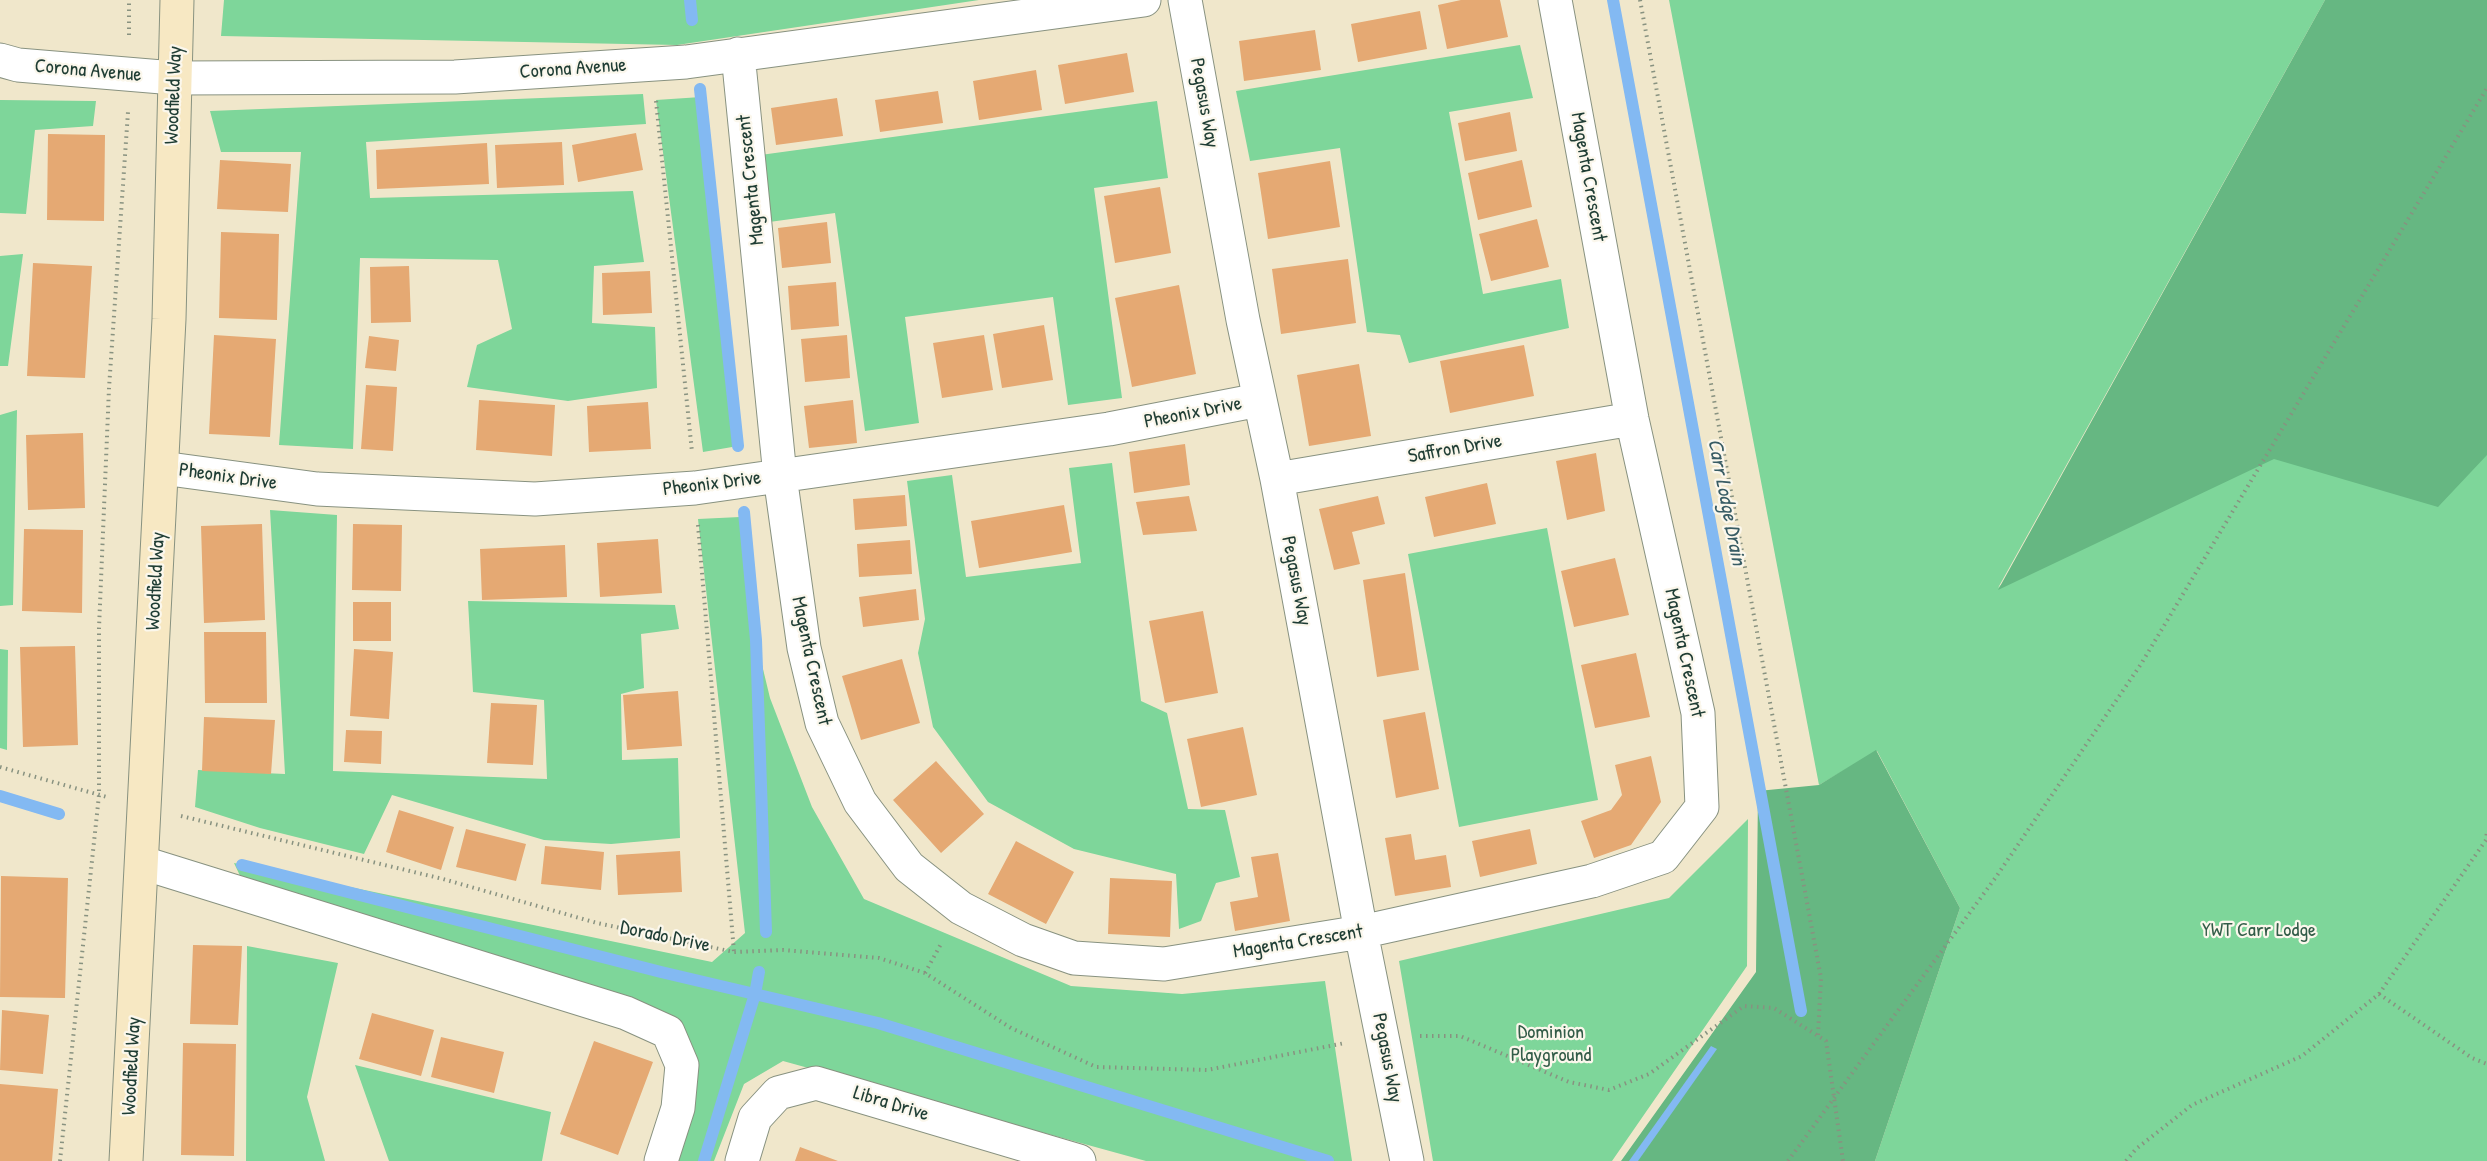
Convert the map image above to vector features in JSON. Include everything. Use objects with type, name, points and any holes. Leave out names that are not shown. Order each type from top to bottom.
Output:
[{"type":"street","name":"Woodfield Way","points":[[126,1161],[146,807],[169,319],[177,0]]},
{"type":"street","name":"Corona Avenue","points":[[0,60],[18,65],[174,78],[455,77],[651,64],[1144,0]]},
{"type":"street","name":"Pegasus Way","points":[[1185,0],[1259,400],[1277,478],[1361,932],[1407,1161]]},
{"type":"street","name":"Magenta Crescent","points":[[738,54],[780,476],[804,648],[822,723],[860,802],[909,867],[961,908],[1023,940],[1074,958],[1164,964],[1361,932],[1592,881],[1663,858],[1702,807],[1698,713],[1632,419],[1555,0]]},
{"type":"street","name":"Pheonix Drive","points":[[162,468],[317,489],[535,499],[695,488],[1109,429],[1259,400]]},
{"type":"street","name":"Saffron Drive","points":[[1277,478],[1632,419]]},
{"type":"street","points":[[143,863],[626,1013],[668,1032],[682,1065],[678,1108],[661,1161]]},
{"type":"street","name":"Libra Drive","points":[[742,1161],[755,1118],[778,1093],[816,1083],[1079,1161]]},
{"type":"path","points":[[129,0],[129,12]]},
{"type":"path","points":[[1640,0],[1821,978],[1818,1036]]},
{"type":"path","name":"Dorado Drive","points":[[0,767],[146,807],[443,879],[597,923],[734,952],[695,488],[651,64]]},
{"type":"path","points":[[60,1161],[99,795],[99,628],[129,75]]},
{"type":"path","points":[[1788,1161],[1996,877],[2140,664],[2487,88]]},
{"type":"path","points":[[2126,1161],[2136,1149],[2192,1105],[2302,1056],[2379,994],[2486,840],[2487,831]]},
{"type":"path","points":[[734,952],[783,950],[888,961],[926,973],[1011,1028],[1096,1067],[1207,1070],[1383,1035],[1460,1036],[1569,1082],[1609,1090],[1649,1074],[1744,1006],[1774,1008],[1826,1041],[1843,1161]]},
{"type":"path","points":[[2379,994],[2472,1058],[2487,1064]]},
{"type":"green space","points":[[224,0],[979,0],[677,45],[221,36]]},
{"type":"green space","name":"YWT Carr Lodge","points":[[1669,0],[2325,0],[1998,588],[2487,96],[2487,1161],[1875,1161],[1960,908],[1877,751],[1819,785]]},
{"type":"green space","points":[[2325,0],[2487,0],[2487,455],[2438,507],[2274,459],[1998,590]]},
{"type":"green space","points":[[1520,45],[1533,98],[1449,112],[1483,294],[1561,279],[1569,328],[1409,363],[1400,335],[1367,332],[1340,148],[1250,161],[1236,91]]},
{"type":"green space","points":[[643,94],[646,124],[366,142],[370,198],[633,191],[644,262],[594,266],[592,323],[655,327],[657,388],[568,401],[467,387],[477,345],[512,329],[498,260],[360,258],[353,449],[279,445],[301,152],[221,152],[210,111]]},
{"type":"green space","points":[[701,97],[738,446],[703,452],[656,100]]},
{"type":"green space","points":[[0,100],[96,101],[93,126],[35,130],[26,214],[0,213]]},
{"type":"green space","points":[[1157,101],[1168,178],[1094,188],[1122,398],[1068,405],[1053,297],[905,317],[919,423],[865,431],[835,213],[762,223],[753,156]]},
{"type":"green space","points":[[23,254],[8,366],[0,366],[0,256]]},
{"type":"green space","points":[[17,410],[13,605],[0,606],[0,415]]},
{"type":"green space","points":[[1112,463],[1141,701],[1167,713],[1188,809],[1225,810],[1240,877],[1216,883],[1201,921],[1179,929],[1176,874],[1074,849],[988,802],[933,727],[918,653],[925,619],[907,481],[952,475],[966,577],[1081,563],[1069,468]]},
{"type":"green space","points":[[270,510],[337,515],[333,771],[547,779],[544,700],[473,692],[468,601],[675,605],[679,629],[641,634],[644,688],[621,694],[622,760],[678,758],[680,838],[611,844],[544,840],[392,795],[364,854],[260,828],[195,807],[198,770],[285,774]]},
{"type":"green space","points":[[740,517],[756,640],[770,698],[812,807],[864,899],[1071,986],[1182,994],[1325,981],[1352,1161],[1146,1161],[783,1061],[744,1084],[714,1161],[653,1161],[682,1025],[242,880],[234,863],[712,962],[745,933],[698,519]]},
{"type":"green space","points":[[1547,528],[1598,800],[1459,827],[1408,554]]},
{"type":"green space","points":[[0,649],[8,650],[7,750],[0,748]]},
{"type":"green space","points":[[1876,750],[1960,908],[1875,1161],[1621,1161],[1756,972],[1758,791],[1819,785]]},
{"type":"green space","name":"Dominion Playground","points":[[1748,819],[1747,966],[1612,1161],[1433,1161],[1399,961],[1669,898]]},
{"type":"green space","points":[[247,946],[338,963],[307,1097],[325,1161],[246,1161]]},
{"type":"green space","points":[[355,1065],[551,1112],[542,1161],[389,1161]]},
{"type":"water","points":[[1711,1046],[1717,1049],[1638,1161],[1629,1161]]},
{"type":"building","points":[[1461,0],[1500,0],[1508,37],[1447,49],[1438,5]]},
{"type":"building","points":[[1420,11],[1427,49],[1358,62],[1351,24]]},
{"type":"building","points":[[1315,30],[1321,70],[1244,81],[1239,41]]},
{"type":"building","points":[[1127,53],[1134,92],[1065,104],[1058,65]]},
{"type":"building","points":[[1036,70],[1042,110],[979,120],[973,81]]},
{"type":"building","points":[[938,91],[943,123],[880,132],[875,100]]},
{"type":"building","points":[[837,98],[843,136],[776,145],[771,108]]},
{"type":"building","points":[[1510,112],[1517,151],[1465,161],[1458,123]]},
{"type":"building","points":[[636,133],[643,170],[578,182],[572,145]]},
{"type":"building","points":[[48,134],[105,135],[104,221],[47,220]]},
{"type":"building","points":[[562,142],[564,185],[497,188],[495,145]]},
{"type":"building","points":[[487,143],[489,184],[377,189],[376,150]]},
{"type":"building","points":[[220,160],[291,164],[288,212],[217,209]]},
{"type":"building","points":[[1522,160],[1532,207],[1478,220],[1468,173]]},
{"type":"building","points":[[1330,161],[1340,227],[1268,239],[1258,173]]},
{"type":"building","points":[[1160,187],[1171,253],[1115,263],[1104,196]]},
{"type":"building","points":[[1537,219],[1549,267],[1491,281],[1479,234]]},
{"type":"building","points":[[827,222],[831,263],[782,268],[778,228]]},
{"type":"building","points":[[221,232],[279,234],[277,320],[219,318]]},
{"type":"building","points":[[1348,259],[1356,323],[1281,334],[1272,269]]},
{"type":"building","points":[[33,263],[92,266],[85,378],[27,376]]},
{"type":"building","points":[[409,266],[411,322],[371,323],[370,267]]},
{"type":"building","points":[[650,271],[652,313],[603,315],[602,273]]},
{"type":"building","points":[[836,282],[839,326],[791,330],[788,286]]},
{"type":"building","points":[[1179,285],[1196,374],[1132,387],[1115,298]]},
{"type":"building","points":[[1044,325],[1053,380],[1002,388],[993,334]]},
{"type":"building","points":[[214,335],[276,339],[270,437],[209,434]]},
{"type":"building","points":[[847,335],[850,378],[805,382],[801,339]]},
{"type":"building","points":[[984,335],[993,390],[942,398],[933,343]]},
{"type":"building","points":[[369,336],[399,340],[396,371],[365,368]]},
{"type":"building","points":[[1524,345],[1534,396],[1450,413],[1440,361]]},
{"type":"building","points":[[1359,364],[1371,436],[1309,446],[1297,375]]},
{"type":"building","points":[[366,385],[397,387],[393,451],[361,449]]},
{"type":"building","points":[[479,400],[555,405],[552,456],[476,450]]},
{"type":"building","points":[[853,400],[857,443],[809,448],[804,406]]},
{"type":"building","points":[[648,402],[651,449],[589,452],[587,406]]},
{"type":"building","points":[[83,433],[85,508],[28,510],[26,435]]},
{"type":"building","points":[[1185,444],[1190,485],[1134,493],[1129,452]]},
{"type":"building","points":[[1596,453],[1605,511],[1567,520],[1556,461]]},
{"type":"building","points":[[1487,483],[1496,524],[1434,537],[1425,497]]},
{"type":"building","points":[[905,495],[907,526],[855,530],[853,499]]},
{"type":"building","points":[[1189,496],[1197,531],[1143,535],[1136,502]]},
{"type":"building","points":[[1378,496],[1385,524],[1352,532],[1360,564],[1334,570],[1319,509]]},
{"type":"building","points":[[1064,505],[1072,552],[979,568],[971,521]]},
{"type":"building","points":[[262,524],[265,620],[204,623],[201,526]]},
{"type":"building","points":[[353,524],[402,525],[401,591],[352,590]]},
{"type":"building","points":[[24,529],[83,530],[82,613],[22,611]]},
{"type":"building","points":[[658,539],[662,593],[600,597],[597,543]]},
{"type":"building","points":[[910,540],[912,574],[859,577],[857,544]]},
{"type":"building","points":[[565,545],[567,597],[482,600],[480,549]]},
{"type":"building","points":[[1615,558],[1629,615],[1574,627],[1561,571]]},
{"type":"building","points":[[1405,573],[1419,670],[1377,677],[1363,580]]},
{"type":"building","points":[[916,589],[919,620],[863,627],[859,597]]},
{"type":"building","points":[[353,602],[391,602],[391,641],[353,641]]},
{"type":"building","points":[[1203,611],[1218,693],[1165,703],[1149,621]]},
{"type":"building","points":[[204,632],[266,632],[267,703],[205,703]]},
{"type":"building","points":[[75,646],[78,745],[23,747],[20,647]]},
{"type":"building","points":[[354,649],[393,652],[389,719],[350,716]]},
{"type":"building","points":[[1636,653],[1650,717],[1595,728],[1581,665]]},
{"type":"building","points":[[902,659],[920,723],[861,740],[842,676]]},
{"type":"building","points":[[678,691],[682,746],[627,750],[623,695]]},
{"type":"building","points":[[491,703],[537,705],[533,765],[487,763]]},
{"type":"building","points":[[1425,712],[1439,789],[1396,798],[1383,720]]},
{"type":"building","points":[[204,717],[275,720],[271,774],[202,771]]},
{"type":"building","points":[[1243,727],[1257,795],[1201,807],[1187,739]]},
{"type":"building","points":[[346,730],[382,731],[381,764],[344,762]]},
{"type":"building","points":[[1651,756],[1661,802],[1631,845],[1594,858],[1581,821],[1611,810],[1622,795],[1615,765]]},
{"type":"building","points":[[936,761],[984,814],[941,853],[893,800]]},
{"type":"building","points":[[399,810],[454,827],[441,870],[386,852]]},
{"type":"building","points":[[466,829],[526,844],[516,881],[456,867]]},
{"type":"building","points":[[1530,829],[1537,864],[1480,877],[1472,841]]},
{"type":"building","points":[[1411,834],[1415,860],[1446,855],[1451,887],[1395,896],[1385,838]]},
{"type":"building","points":[[1016,841],[1074,872],[1046,924],[988,894]]},
{"type":"building","points":[[545,846],[604,852],[601,890],[541,884]]},
{"type":"building","points":[[680,851],[682,892],[618,895],[616,855]]},
{"type":"building","points":[[1278,853],[1290,921],[1235,931],[1230,902],[1258,897],[1251,857]]},
{"type":"building","points":[[1,876],[68,878],[65,998],[0,997]]},
{"type":"building","points":[[1110,878],[1172,881],[1170,937],[1108,934]]},
{"type":"building","points":[[193,945],[242,946],[238,1025],[190,1024]]},
{"type":"building","points":[[2,1010],[49,1015],[43,1074],[0,1070]]},
{"type":"building","points":[[372,1013],[434,1030],[421,1076],[359,1059]]},
{"type":"building","points":[[441,1037],[504,1052],[494,1093],[431,1077]]},
{"type":"building","points":[[594,1041],[653,1062],[618,1155],[560,1134]]},
{"type":"building","points":[[183,1043],[236,1044],[234,1156],[181,1155]]},
{"type":"building","points":[[0,1084],[58,1089],[52,1161],[0,1161]]},
{"type":"building","points":[[800,1147],[838,1161],[795,1161]]},
{"type":"waterway","points":[[690,0],[692,20]]},
{"type":"waterway","name":"Carr Lodge Drain","points":[[1613,0],[1801,1011]]},
{"type":"waterway","points":[[700,89],[738,446]]},
{"type":"waterway","points":[[744,512],[756,640],[766,932]]},
{"type":"waterway","points":[[0,796],[59,814]]},
{"type":"waterway","points":[[242,865],[661,972],[878,1023],[1328,1161]]},
{"type":"waterway","points":[[704,1161],[755,994],[759,972]]}]
